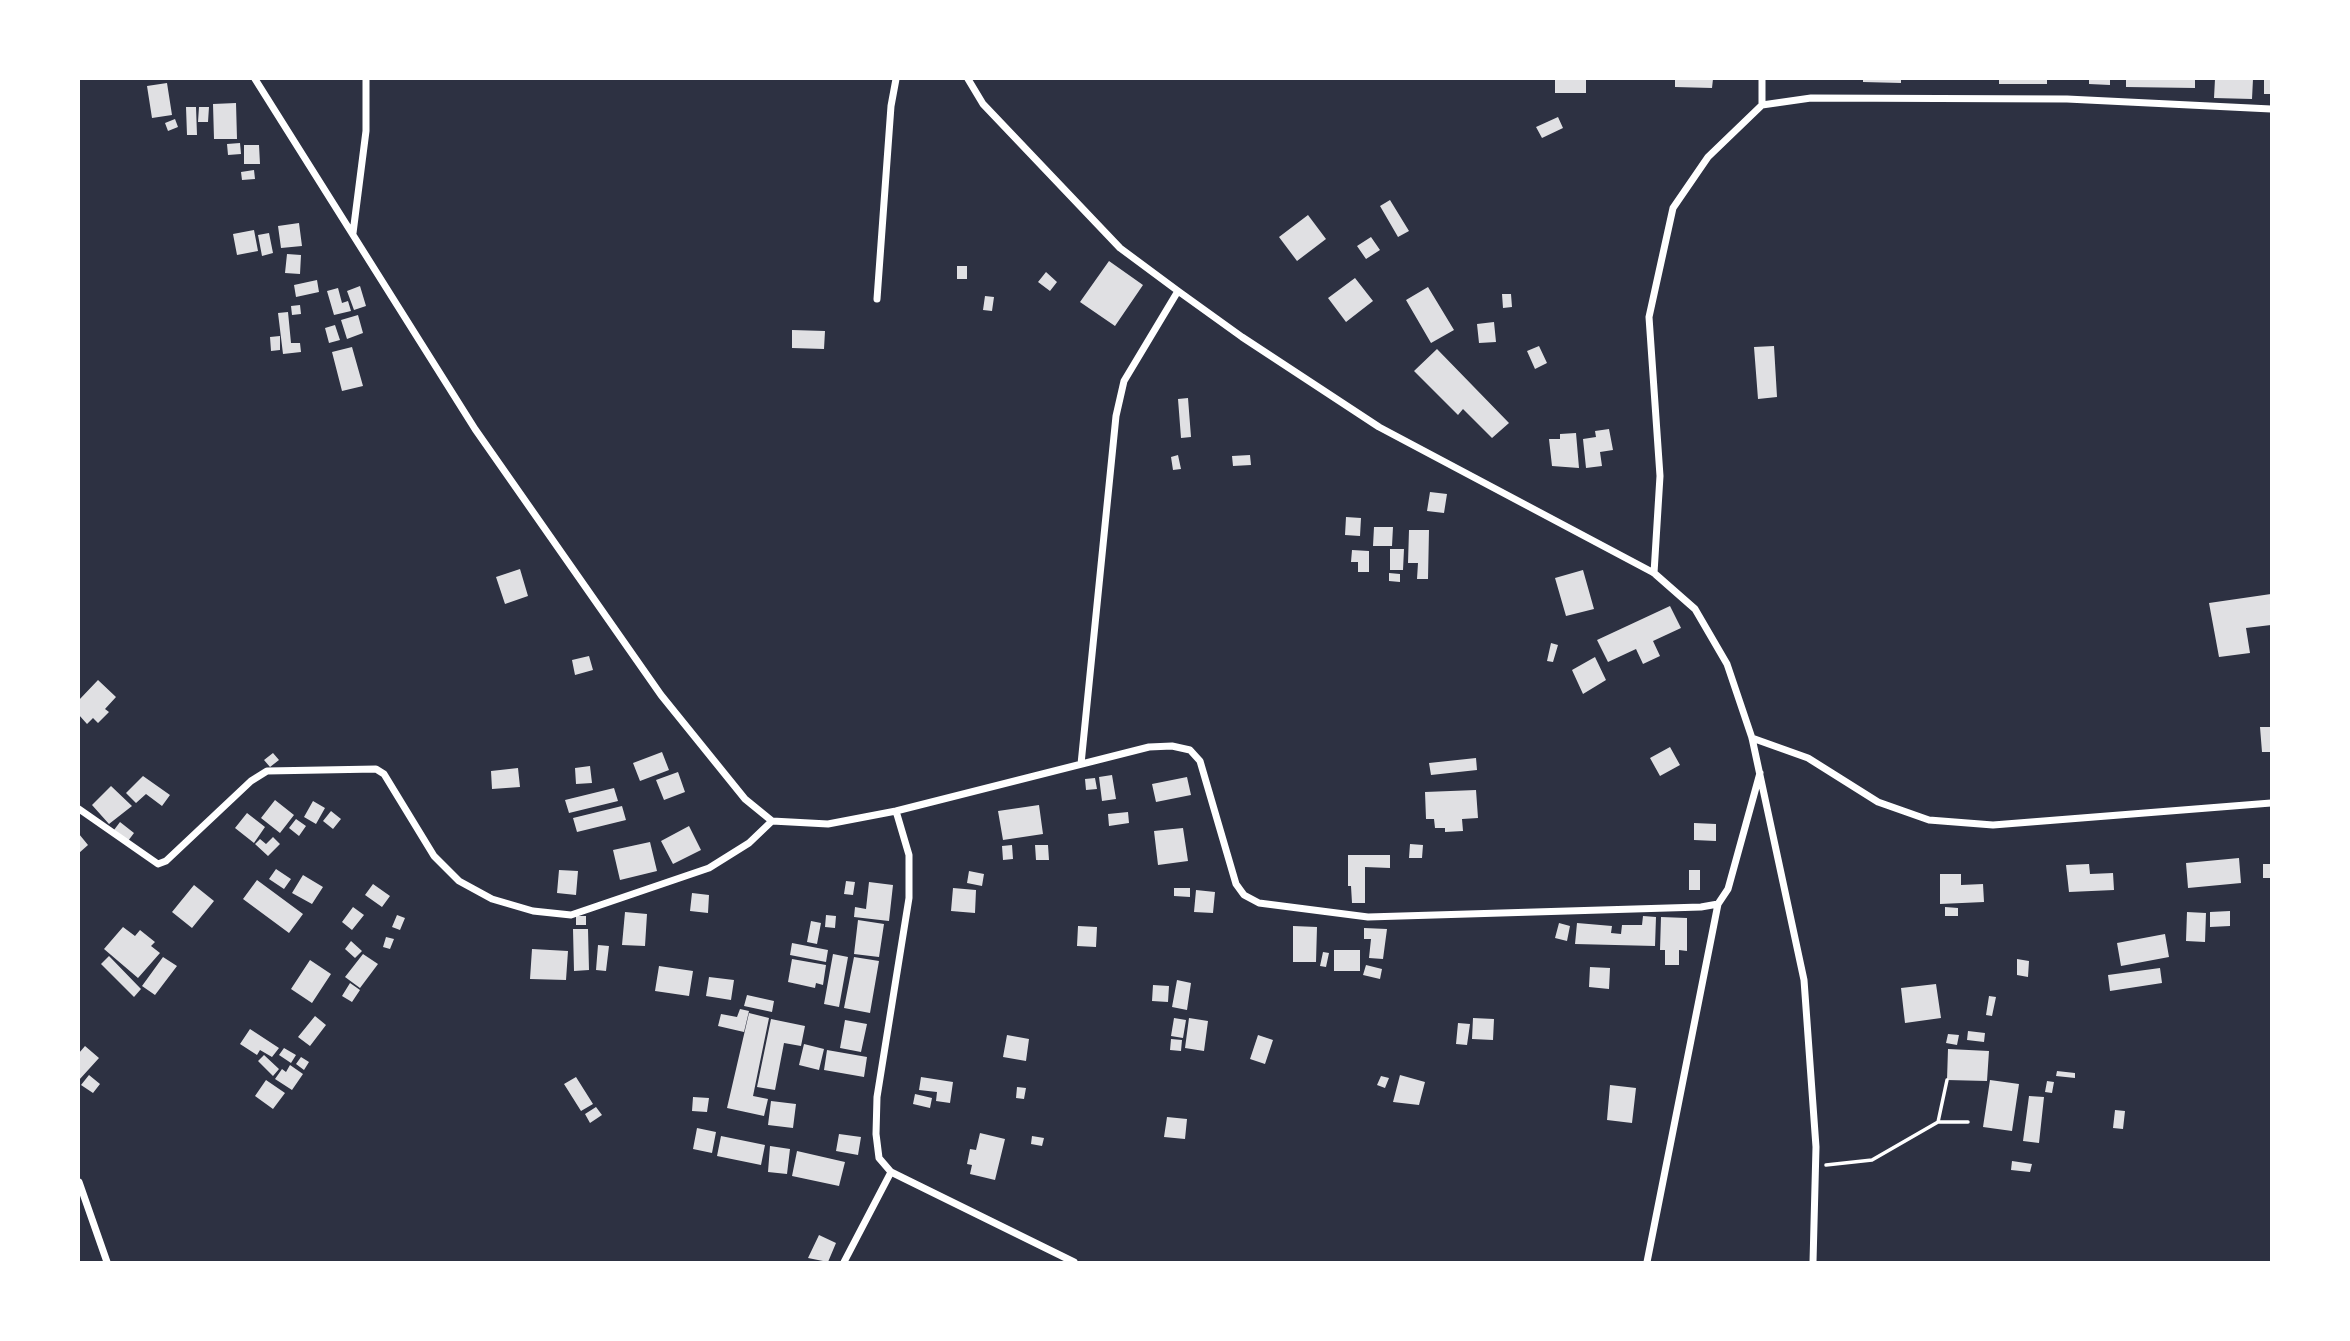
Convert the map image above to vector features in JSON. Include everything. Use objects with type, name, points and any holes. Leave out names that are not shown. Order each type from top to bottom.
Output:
[{"type":"street","points":[[255,79],[475,429],[661,695],[745,799],[772,821],[828,824],[896,811],[1149,747],[1172,746],[1190,750],[1199,761],[1236,884],[1244,895],[1259,903],[1368,916],[1701,907],[1718,904]]},
{"type":"street","points":[[353,234],[366,131],[366,79]]},
{"type":"street","points":[[877,299],[891,106],[896,79]]},
{"type":"street","points":[[968,79],[984,104],[1120,248],[1178,291],[1242,337],[1380,427],[1654,573],[1695,609],[1727,664],[1752,738],[1804,980],[1816,1167],[1814,1262]]},
{"type":"street","points":[[1762,79],[1762,105]]},
{"type":"street","points":[[1654,573],[1660,476],[1649,317],[1673,208],[1708,157],[1762,105],[1811,98],[2067,99],[2271,109]]},
{"type":"street","points":[[1081,764],[1116,416],[1124,381],[1178,291]]},
{"type":"street","points":[[1752,738],[1808,758],[1878,802],[1929,820],[1993,825],[2271,803]]},
{"type":"street","points":[[1647,1262],[1718,904],[1728,889],[1760,767]]},
{"type":"street","points":[[79,809],[158,864],[166,862],[251,781],[267,771],[376,769],[384,774],[434,856],[458,880],[492,899],[533,912],[571,915],[709,868],[749,843],[772,821]]},
{"type":"street","points":[[896,811],[909,855],[909,898],[877,1097],[876,1134],[879,1158],[891,1172],[1074,1262]]},
{"type":"street","points":[[844,1262],[891,1172]]},
{"type":"street","points":[[79,1182],[107,1262]]},
{"type":"path","points":[[1938,1122],[1947,1080]]},
{"type":"path","points":[[1816,1167],[1872,1160],[1938,1122],[1968,1122]]},
{"type":"building","points":[[1555,79],[1586,79],[1586,93],[1555,93]]},
{"type":"building","points":[[1675,79],[1713,79],[1712,88],[1675,87]]},
{"type":"building","points":[[1863,79],[1901,79],[1901,83],[1863,82]]},
{"type":"building","points":[[1999,79],[2047,79],[2047,84],[1999,84]]},
{"type":"building","points":[[2089,79],[2110,79],[2110,85],[2089,84]]},
{"type":"building","points":[[2126,79],[2195,79],[2195,88],[2126,87]]},
{"type":"building","points":[[2215,79],[2253,79],[2252,99],[2214,98]]},
{"type":"building","points":[[2264,79],[2271,79],[2271,94],[2264,94]]},
{"type":"building","points":[[167,83],[172,115],[152,118],[147,86]]},
{"type":"building","points":[[236,103],[237,139],[214,139],[213,104]]},
{"type":"building","points":[[186,107],[196,107],[197,135],[187,135]]},
{"type":"building","points":[[199,107],[209,107],[208,122],[198,122]]},
{"type":"building","points":[[1558,117],[1563,128],[1542,138],[1536,127]]},
{"type":"building","points":[[175,119],[178,127],[168,131],[165,123]]},
{"type":"building","points":[[240,143],[241,154],[228,155],[227,144]]},
{"type":"building","points":[[244,145],[259,145],[260,164],[244,164]]},
{"type":"building","points":[[254,170],[255,179],[242,180],[241,172]]},
{"type":"building","points":[[1390,200],[1409,231],[1398,237],[1380,206]]},
{"type":"building","points":[[1308,215],[1326,239],[1297,261],[1279,237]]},
{"type":"building","points":[[299,223],[302,246],[281,248],[278,226]]},
{"type":"building","points":[[254,230],[258,251],[237,255],[233,234]]},
{"type":"building","points":[[269,233],[273,253],[262,256],[258,235]]},
{"type":"building","points":[[1371,237],[1380,250],[1366,259],[1357,246]]},
{"type":"building","points":[[287,254],[301,255],[300,274],[285,273]]},
{"type":"building","points":[[1109,261],[1143,285],[1115,326],[1080,302]]},
{"type":"building","points":[[957,266],[967,266],[967,279],[957,279]]},
{"type":"building","points":[[1046,272],[1057,282],[1050,291],[1038,282]]},
{"type":"building","points":[[1355,278],[1373,301],[1346,322],[1328,298]]},
{"type":"building","points":[[317,280],[319,292],[296,297],[294,285]]},
{"type":"building","points":[[360,286],[366,306],[354,310],[347,291]]},
{"type":"building","points":[[1428,287],[1454,330],[1431,343],[1406,300]]},
{"type":"building","points":[[338,288],[342,303],[348,301],[351,311],[334,315],[327,291]]},
{"type":"building","points":[[1502,294],[1511,294],[1512,307],[1503,308]]},
{"type":"building","points":[[985,296],[994,297],[992,311],[983,310]]},
{"type":"building","points":[[300,305],[301,314],[292,315],[291,306]]},
{"type":"building","points":[[288,312],[291,343],[300,343],[301,352],[283,354],[278,313]]},
{"type":"building","points":[[358,315],[363,333],[347,339],[341,320]]},
{"type":"building","points":[[1494,322],[1496,342],[1479,343],[1477,324]]},
{"type":"building","points":[[335,325],[340,340],[329,343],[325,328]]},
{"type":"building","points":[[792,330],[825,331],[824,349],[792,348]]},
{"type":"building","points":[[280,336],[280,350],[271,351],[270,337]]},
{"type":"building","points":[[1539,346],[1547,363],[1535,369],[1527,351]]},
{"type":"building","points":[[1774,346],[1777,397],[1758,399],[1754,347]]},
{"type":"building","points":[[352,347],[363,386],[342,391],[332,352]]},
{"type":"building","points":[[1437,349],[1509,423],[1492,438],[1463,409],[1458,415],[1414,371]]},
{"type":"building","points":[[1188,398],[1191,437],[1181,438],[1178,399]]},
{"type":"building","points":[[1609,429],[1613,450],[1600,452],[1602,466],[1586,468],[1583,439],[1596,437],[1595,431]]},
{"type":"building","points":[[1576,433],[1579,468],[1552,466],[1549,439],[1560,439],[1560,434]]},
{"type":"building","points":[[1178,455],[1181,469],[1173,470],[1171,457]]},
{"type":"building","points":[[1250,455],[1251,465],[1233,466],[1232,456]]},
{"type":"building","points":[[1430,492],[1447,494],[1444,513],[1427,511]]},
{"type":"building","points":[[1346,517],[1361,518],[1360,536],[1345,535]]},
{"type":"building","points":[[1374,527],[1393,527],[1392,546],[1373,546]]},
{"type":"building","points":[[1409,530],[1429,530],[1428,579],[1417,579],[1418,563],[1408,563]]},
{"type":"building","points":[[1390,549],[1404,549],[1403,570],[1390,570]]},
{"type":"building","points":[[1352,550],[1369,551],[1369,572],[1358,572],[1358,562],[1351,562]]},
{"type":"building","points":[[520,569],[528,596],[505,604],[496,577]]},
{"type":"building","points":[[1583,570],[1594,609],[1566,616],[1555,578]]},
{"type":"building","points":[[1389,573],[1400,574],[1400,582],[1389,581]]},
{"type":"building","points":[[2271,594],[2271,625],[2246,628],[2250,653],[2219,657],[2209,603]]},
{"type":"building","points":[[1670,606],[1681,628],[1653,641],[1660,656],[1643,664],[1636,649],[1608,662],[1597,640]]},
{"type":"building","points":[[1551,643],[1558,645],[1553,662],[1547,661]]},
{"type":"building","points":[[589,656],[593,670],[575,675],[572,660]]},
{"type":"building","points":[[1595,657],[1606,680],[1583,694],[1572,670]]},
{"type":"building","points":[[98,680],[116,697],[105,709],[109,712],[98,723],[93,718],[87,724],[79,715],[79,700]]},
{"type":"building","points":[[2260,727],[2271,727],[2271,752],[2262,752]]},
{"type":"building","points":[[1670,747],[1680,765],[1660,776],[1650,758]]},
{"type":"building","points":[[662,752],[669,770],[640,781],[633,763]]},
{"type":"building","points":[[273,753],[279,760],[270,767],[264,760]]},
{"type":"building","points":[[1476,758],[1477,770],[1431,775],[1429,763]]},
{"type":"building","points":[[590,766],[592,783],[576,784],[575,768]]},
{"type":"building","points":[[518,768],[520,787],[492,789],[491,771]]},
{"type":"building","points":[[678,772],[685,792],[664,800],[656,780]]},
{"type":"building","points":[[1112,775],[1116,799],[1102,801],[1099,777]]},
{"type":"building","points":[[143,776],[170,795],[162,806],[146,794],[136,803],[126,793]]},
{"type":"building","points":[[1187,777],[1191,795],[1156,802],[1152,784]]},
{"type":"building","points":[[1095,778],[1097,789],[1086,790],[1085,779]]},
{"type":"building","points":[[111,786],[132,806],[109,824],[92,805]]},
{"type":"building","points":[[614,788],[618,801],[569,813],[565,800]]},
{"type":"building","points":[[1476,790],[1478,818],[1462,819],[1463,831],[1445,832],[1445,828],[1435,828],[1434,819],[1426,819],[1425,792]]},
{"type":"building","points":[[275,800],[294,815],[280,833],[261,818]]},
{"type":"building","points":[[313,801],[325,808],[316,824],[304,817]]},
{"type":"building","points":[[1039,805],[1043,834],[1003,840],[998,811]]},
{"type":"building","points":[[622,806],[626,820],[577,832],[573,818]]},
{"type":"building","points":[[331,811],[341,819],[333,829],[323,821]]},
{"type":"building","points":[[1128,812],[1129,823],[1109,826],[1108,814]]},
{"type":"building","points":[[247,813],[265,827],[254,843],[235,828]]},
{"type":"building","points":[[296,819],[306,826],[299,836],[289,828]]},
{"type":"building","points":[[120,822],[134,833],[128,841],[114,830]]},
{"type":"building","points":[[1694,823],[1716,824],[1716,841],[1694,840]]},
{"type":"building","points":[[689,826],[701,850],[673,864],[661,841]]},
{"type":"building","points":[[1183,828],[1188,861],[1158,865],[1154,831]]},
{"type":"building","points":[[79,834],[88,845],[79,853]]},
{"type":"building","points":[[273,837],[280,844],[268,856],[255,844],[260,839],[266,844]]},
{"type":"building","points":[[650,842],[657,871],[620,880],[613,850]]},
{"type":"building","points":[[1410,844],[1423,845],[1422,858],[1409,858]]},
{"type":"building","points":[[1012,845],[1013,859],[1003,860],[1002,846]]},
{"type":"building","points":[[1035,845],[1048,845],[1049,860],[1036,860]]},
{"type":"building","points":[[1348,855],[1390,855],[1390,868],[1365,867],[1365,903],[1352,903],[1351,886],[1348,886]]},
{"type":"building","points":[[2239,858],[2241,883],[2188,888],[2186,863]]},
{"type":"building","points":[[2089,864],[2090,874],[2113,873],[2114,890],[2069,892],[2066,865]]},
{"type":"building","points":[[2263,864],[2271,864],[2271,878],[2263,878]]},
{"type":"building","points":[[276,869],[291,879],[284,889],[269,879]]},
{"type":"building","points":[[559,870],[578,871],[576,895],[557,893]]},
{"type":"building","points":[[1689,870],[1700,870],[1700,890],[1689,890]]},
{"type":"building","points":[[969,871],[984,874],[982,886],[967,883]]},
{"type":"building","points":[[1940,874],[1961,874],[1961,885],[1983,884],[1984,902],[1940,904]]},
{"type":"building","points":[[303,875],[323,887],[312,904],[292,893]]},
{"type":"building","points":[[257,880],[303,914],[289,933],[243,899]]},
{"type":"building","points":[[846,881],[855,882],[853,895],[844,894]]},
{"type":"building","points":[[869,882],[893,885],[889,921],[854,917],[855,907],[866,909]]},
{"type":"building","points":[[373,884],[390,896],[382,907],[365,895]]},
{"type":"building","points":[[194,885],[214,901],[192,928],[172,912]]},
{"type":"building","points":[[953,888],[976,890],[975,913],[951,911]]},
{"type":"building","points":[[1174,888],[1190,888],[1190,897],[1174,896]]},
{"type":"building","points":[[1196,890],[1215,892],[1213,913],[1194,912]]},
{"type":"building","points":[[692,893],[709,895],[708,913],[690,911]]},
{"type":"building","points":[[353,907],[364,915],[352,930],[342,922]]},
{"type":"building","points":[[1945,907],[1958,908],[1958,916],[1945,916]]},
{"type":"building","points":[[2230,911],[2230,926],[2210,927],[2210,912]]},
{"type":"building","points":[[625,912],[647,914],[645,946],[622,945]]},
{"type":"building","points":[[2187,912],[2206,913],[2205,942],[2186,941]]},
{"type":"building","points":[[397,915],[405,918],[400,930],[392,927]]},
{"type":"building","points":[[826,915],[836,916],[835,928],[825,927]]},
{"type":"building","points":[[576,916],[586,916],[586,925],[576,925]]},
{"type":"building","points":[[1643,916],[1656,917],[1655,946],[1575,944],[1577,923],[1612,926],[1611,933],[1621,934],[1622,925],[1642,925]]},
{"type":"building","points":[[1661,917],[1687,918],[1687,951],[1679,950],[1679,965],[1665,965],[1665,950],[1660,950]]},
{"type":"building","points":[[858,920],[884,924],[879,957],[854,954]]},
{"type":"building","points":[[811,921],[821,923],[817,944],[807,942]]},
{"type":"building","points":[[1559,923],[1570,926],[1567,941],[1555,938]]},
{"type":"building","points":[[1078,926],[1097,927],[1096,947],[1077,946]]},
{"type":"building","points":[[1293,926],[1317,927],[1316,962],[1293,962]]},
{"type":"building","points":[[123,927],[135,936],[140,930],[155,942],[151,946],[160,953],[138,978],[104,949]]},
{"type":"building","points":[[1364,928],[1387,929],[1383,959],[1369,958],[1371,939],[1364,939]]},
{"type":"building","points":[[573,929],[588,929],[589,970],[574,971]]},
{"type":"building","points":[[2165,934],[2169,957],[2121,966],[2117,943]]},
{"type":"building","points":[[386,937],[394,939],[390,949],[383,947]]},
{"type":"building","points":[[351,941],[362,951],[355,958],[345,949]]},
{"type":"building","points":[[792,943],[828,950],[826,962],[790,955]]},
{"type":"building","points":[[598,945],[609,946],[606,971],[596,970]]},
{"type":"building","points":[[532,949],[568,951],[566,980],[530,979]]},
{"type":"building","points":[[1334,950],[1360,950],[1360,971],[1334,971]]},
{"type":"building","points":[[1323,952],[1329,953],[1326,967],[1320,966]]},
{"type":"building","points":[[363,954],[378,964],[360,988],[345,977]]},
{"type":"building","points":[[833,954],[848,957],[839,1007],[824,1004]]},
{"type":"building","points":[[109,956],[141,989],[134,997],[101,964]]},
{"type":"building","points":[[163,957],[177,966],[155,995],[142,986]]},
{"type":"building","points":[[854,957],[879,961],[870,1013],[844,1008]]},
{"type":"building","points":[[792,959],[826,965],[823,985],[816,983],[815,988],[788,982]]},
{"type":"building","points":[[2017,959],[2029,961],[2028,977],[2017,975]]},
{"type":"building","points":[[310,960],[331,974],[312,1003],[291,989]]},
{"type":"building","points":[[1366,965],[1382,969],[1380,979],[1363,975]]},
{"type":"building","points":[[659,966],[693,971],[689,996],[655,991]]},
{"type":"building","points":[[1590,967],[1610,968],[1609,989],[1589,987]]},
{"type":"building","points":[[2160,968],[2162,983],[2110,991],[2108,975]]},
{"type":"building","points":[[709,977],[734,980],[731,1000],[706,996]]},
{"type":"building","points":[[1177,980],[1191,983],[1187,1010],[1172,1007]]},
{"type":"building","points":[[350,983],[360,990],[352,1002],[342,996]]},
{"type":"building","points":[[1936,984],[1941,1018],[1905,1023],[1901,988]]},
{"type":"building","points":[[1153,985],[1169,986],[1168,1002],[1152,1001]]},
{"type":"building","points":[[747,995],[774,1001],[772,1012],[744,1006]]},
{"type":"building","points":[[1989,996],[1996,997],[1992,1016],[1986,1015]]},
{"type":"building","points":[[740,1009],[749,1011],[744,1032],[718,1026],[721,1014],[737,1017]]},
{"type":"building","points":[[749,1013],[769,1018],[753,1096],[768,1099],[764,1116],[727,1108]]},
{"type":"building","points":[[315,1016],[326,1025],[310,1046],[298,1037]]},
{"type":"building","points":[[1174,1018],[1186,1020],[1183,1038],[1171,1036]]},
{"type":"building","points":[[1189,1018],[1208,1021],[1204,1051],[1185,1048]]},
{"type":"building","points":[[1473,1018],[1494,1019],[1493,1040],[1472,1039]]},
{"type":"building","points":[[771,1019],[805,1026],[801,1046],[784,1043],[775,1090],[757,1087]]},
{"type":"building","points":[[845,1020],[867,1024],[861,1052],[840,1048]]},
{"type":"building","points":[[1458,1023],[1470,1024],[1467,1045],[1456,1044]]},
{"type":"building","points":[[250,1029],[279,1048],[272,1057],[260,1050],[257,1055],[240,1044]]},
{"type":"building","points":[[1968,1031],[1985,1033],[1984,1042],[1967,1040]]},
{"type":"building","points":[[1948,1034],[1959,1035],[1957,1045],[1946,1043]]},
{"type":"building","points":[[1007,1035],[1029,1039],[1026,1061],[1003,1057]]},
{"type":"building","points":[[1258,1035],[1273,1040],[1265,1064],[1250,1059]]},
{"type":"building","points":[[1171,1039],[1182,1040],[1181,1051],[1170,1050]]},
{"type":"building","points":[[804,1044],[824,1049],[819,1070],[799,1065]]},
{"type":"building","points":[[85,1046],[99,1058],[79,1080],[79,1053]]},
{"type":"building","points":[[284,1048],[296,1055],[291,1063],[279,1055]]},
{"type":"building","points":[[1948,1049],[1989,1051],[1987,1081],[1947,1080]]},
{"type":"building","points":[[827,1050],[867,1057],[864,1077],[824,1070]]},
{"type":"building","points":[[264,1055],[279,1069],[273,1076],[258,1061]]},
{"type":"building","points":[[301,1057],[309,1062],[304,1070],[296,1064]]},
{"type":"building","points":[[290,1065],[303,1074],[292,1090],[275,1079],[282,1069],[286,1072]]},
{"type":"building","points":[[2057,1071],[2075,1073],[2075,1078],[2056,1076]]},
{"type":"building","points":[[89,1075],[100,1084],[93,1093],[81,1085]]},
{"type":"building","points":[[1400,1075],[1425,1082],[1419,1105],[1393,1102]]},
{"type":"building","points":[[1381,1076],[1389,1078],[1385,1088],[1377,1085]]},
{"type":"building","points":[[576,1077],[593,1104],[581,1111],[564,1084]]},
{"type":"building","points":[[921,1077],[953,1082],[950,1103],[936,1101],[937,1092],[919,1090]]},
{"type":"building","points":[[266,1080],[285,1093],[273,1109],[255,1096]]},
{"type":"building","points":[[1990,1080],[2019,1084],[2012,1131],[1983,1127]]},
{"type":"building","points":[[2047,1081],[2054,1082],[2052,1093],[2045,1092]]},
{"type":"building","points":[[1610,1085],[1636,1088],[1632,1123],[1607,1120]]},
{"type":"building","points":[[1017,1087],[1026,1088],[1024,1099],[1016,1098]]},
{"type":"building","points":[[915,1094],[932,1098],[930,1108],[913,1104]]},
{"type":"building","points":[[2029,1096],[2044,1097],[2039,1143],[2023,1141]]},
{"type":"building","points":[[693,1097],[709,1098],[707,1112],[692,1111]]},
{"type":"building","points":[[771,1101],[796,1104],[793,1128],[768,1125]]},
{"type":"building","points":[[596,1107],[602,1115],[590,1123],[585,1114]]},
{"type":"building","points":[[2115,1110],[2125,1111],[2123,1129],[2113,1128]]},
{"type":"building","points":[[1167,1117],[1187,1119],[1185,1139],[1164,1137]]},
{"type":"building","points":[[697,1128],[716,1132],[712,1153],[693,1149]]},
{"type":"building","points":[[980,1133],[1005,1139],[995,1180],[970,1174],[972,1165],[967,1164],[970,1149],[976,1150]]},
{"type":"building","points":[[839,1134],[861,1137],[858,1155],[836,1151]]},
{"type":"building","points":[[721,1136],[765,1145],[761,1165],[717,1156]]},
{"type":"building","points":[[1032,1136],[1044,1138],[1042,1146],[1031,1144]]},
{"type":"building","points":[[770,1146],[790,1149],[787,1174],[768,1172]]},
{"type":"building","points":[[797,1151],[845,1162],[839,1186],[792,1176]]},
{"type":"building","points":[[2012,1161],[2032,1164],[2030,1172],[2011,1170]]},
{"type":"building","points":[[819,1235],[836,1243],[828,1262],[808,1258]]}]
